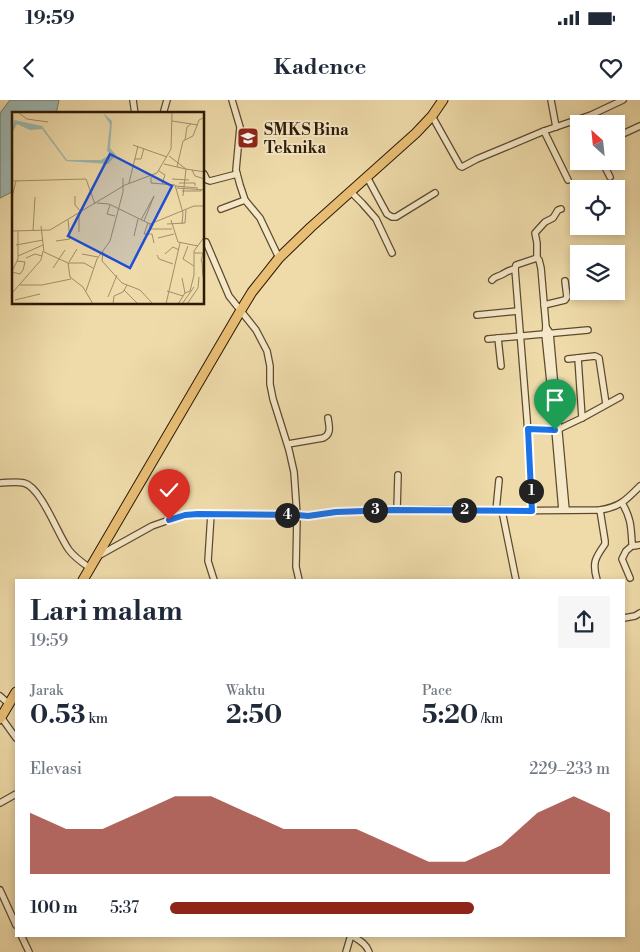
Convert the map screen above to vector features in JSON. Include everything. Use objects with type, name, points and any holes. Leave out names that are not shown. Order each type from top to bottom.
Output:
[{"type":"main road","points":[[84,579],[252,292],[279,258],[416,133],[432,116],[443,100]]},
{"type":"main road","points":[[1,718],[15,694]]},
{"type":"street","points":[[232,100],[240,127],[237,174],[245,200],[260,218],[279,258]]},
{"type":"street","points":[[551,100],[556,127]]},
{"type":"street","points":[[594,115],[623,100]]},
{"type":"street","points":[[432,116],[462,167],[544,131],[570,124]]},
{"type":"street","points":[[625,133],[640,126]]},
{"type":"street","points":[[544,131],[568,180]]},
{"type":"street","points":[[606,170],[610,177]]},
{"type":"street","points":[[205,176],[210,181],[237,174]]},
{"type":"street","points":[[367,177],[387,214],[392,217],[396,217],[435,193]]},
{"type":"street","points":[[351,192],[376,219],[392,253]]},
{"type":"street","points":[[221,209],[245,200]]},
{"type":"street","points":[[561,209],[558,210],[553,218],[544,222],[535,233],[553,388],[564,510]]},
{"type":"street","points":[[206,242],[226,290],[256,330],[267,351],[273,400],[288,444],[294,472],[297,515],[296,567],[299,579]]},
{"type":"street","points":[[492,280],[508,270],[514,269],[516,265],[537,258]]},
{"type":"street","points":[[514,269],[528,429],[532,511]]},
{"type":"street","points":[[544,305],[565,300],[565,280]]},
{"type":"street","points":[[478,315],[518,311]]},
{"type":"street","points":[[488,339],[588,330]]},
{"type":"street","points":[[498,338],[501,366]]},
{"type":"street","points":[[568,359],[595,356],[599,358],[606,404]]},
{"type":"street","points":[[578,358],[582,418]]},
{"type":"street","points":[[528,429],[557,430],[620,396]]},
{"type":"street","points":[[288,444],[327,436],[330,432],[328,418]]},
{"type":"street","points":[[397,510],[398,475]]},
{"type":"street","points":[[499,480],[499,511],[516,579]]},
{"type":"street","points":[[0,483],[24,483],[35,490],[68,548],[76,558],[90,568]]},
{"type":"street","points":[[98,556],[152,526],[185,515],[308,516],[336,512],[397,510],[600,510],[622,503],[640,486]]},
{"type":"street","points":[[622,503],[631,521],[633,545]]},
{"type":"street","points":[[597,579],[594,560],[605,544],[600,510]]},
{"type":"street","points":[[211,514],[208,561],[214,579]]},
{"type":"street","points":[[630,578],[622,559],[626,551],[633,545],[640,545]]},
{"type":"street","points":[[625,618],[640,613]]},
{"type":"street","points":[[0,696],[10,704]]},
{"type":"street","points":[[1,718],[15,737]]},
{"type":"street","points":[[0,803],[15,795]]},
{"type":"street","points":[[0,890],[15,923]]},
{"type":"street","points":[[22,937],[29,952]]},
{"type":"street","points":[[346,952],[350,937]]},
{"type":"street","points":[[354,937],[367,946],[369,952]]},
{"type":"water","points":[[10,100],[59,100],[56,112],[12,112],[12,192],[0,198],[0,113]]},
{"type":"place","name":"SMKS Bina Teknika","points":[[248,138]]},
{"type":"route","points":[[169,520],[185,515],[198,514],[308,516],[336,512],[437,509],[532,511],[528,429],[555,430]]}]
